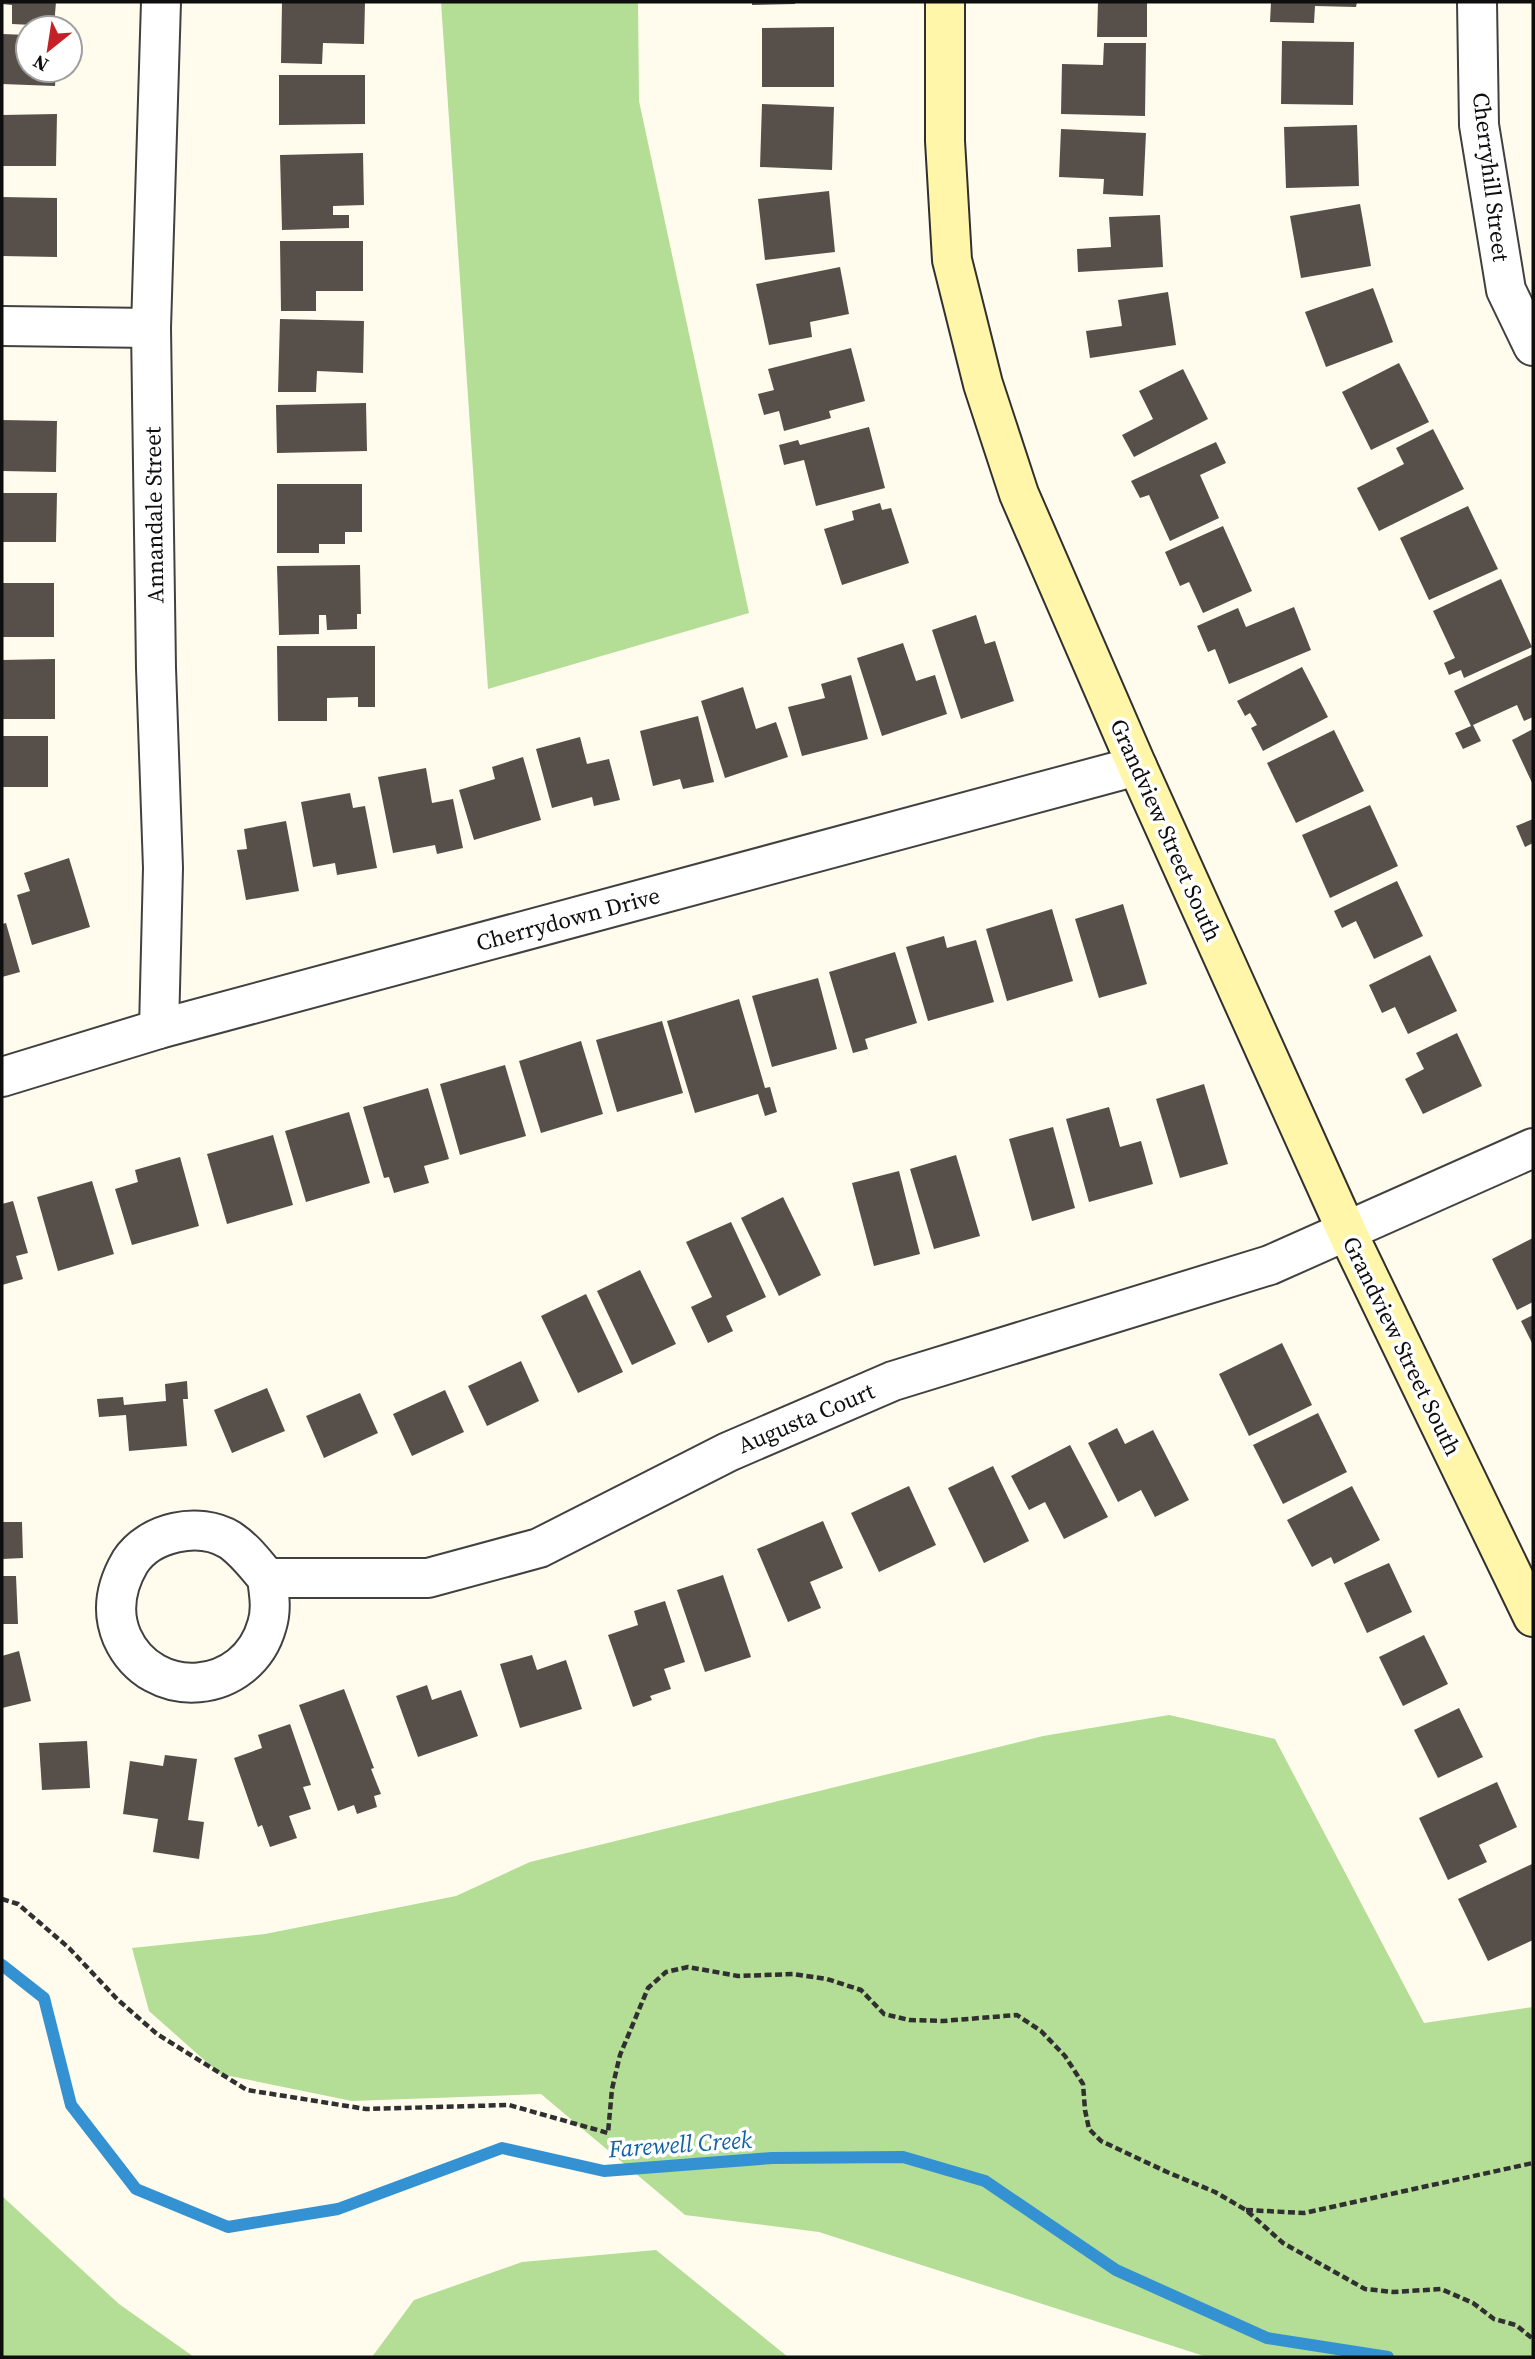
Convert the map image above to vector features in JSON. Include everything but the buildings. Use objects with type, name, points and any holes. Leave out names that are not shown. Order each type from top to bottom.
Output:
[{"type":"street","name":"Annandale Street","points":[[159,1029],[163,868],[156,668],[151,328],[161,2]]},
{"type":"street","name":"Grandview Street South","points":[[945,2],[945,141],[952,260],[983,384],[1019,494],[1136,766],[1347,1232],[1533,1617]]},
{"type":"street","name":"Cherryhill Street","points":[[1477,2],[1479,125],[1503,277],[1506,290],[1533,346]]},
{"type":"street","points":[[2,326],[151,328]]},
{"type":"street","name":"Cherrydown Drive","points":[[2,1077],[159,1029],[1136,766]]},
{"type":"street","name":"Augusta Court","points":[[267,1578],[428,1578],[539,1548],[728,1452],[893,1381],[1270,1265],[1533,1148]]},
{"type":"path","points":[[2,1899],[18,1904],[69,1948],[117,1999],[157,2034],[247,2090],[366,2109],[509,2105],[608,2133],[612,2089],[620,2055],[648,1988],[666,1972],[688,1967],[738,1976],[793,1974],[827,1979],[860,1990],[884,2014],[909,2020],[943,2021],[1017,2015],[1041,2031],[1065,2056],[1083,2084],[1089,2129],[1101,2141],[1215,2192],[1246,2210],[1283,2243],[1365,2289],[1393,2292],[1441,2289],[1473,2303],[1493,2319],[1516,2325],[1533,2339]]},
{"type":"path","points":[[1246,2210],[1304,2213],[1533,2163]]},
{"type":"green space","points":[[441,2],[638,2],[639,101],[749,613],[488,689]]},
{"type":"green space","points":[[1169,1715],[1275,1739],[1424,2023],[1533,2007],[1533,2356],[1207,2357],[819,2232],[685,2215],[541,2094],[352,2101],[220,2074],[149,2011],[132,1948],[265,1934],[456,1896],[530,1862],[1043,1736]]},
{"type":"green space","points":[[2,2196],[119,2304],[194,2357],[2,2357]]},
{"type":"green space","points":[[656,2250],[788,2357],[372,2357],[414,2300],[522,2262]]},
{"type":"waterway","name":"Farewell Creek","points":[[2,1965],[44,1998],[71,2105],[136,2189],[228,2227],[338,2209],[502,2148],[604,2171],[772,2158],[903,2157],[985,2181],[1116,2270],[1267,2338],[1388,2357]]}]
